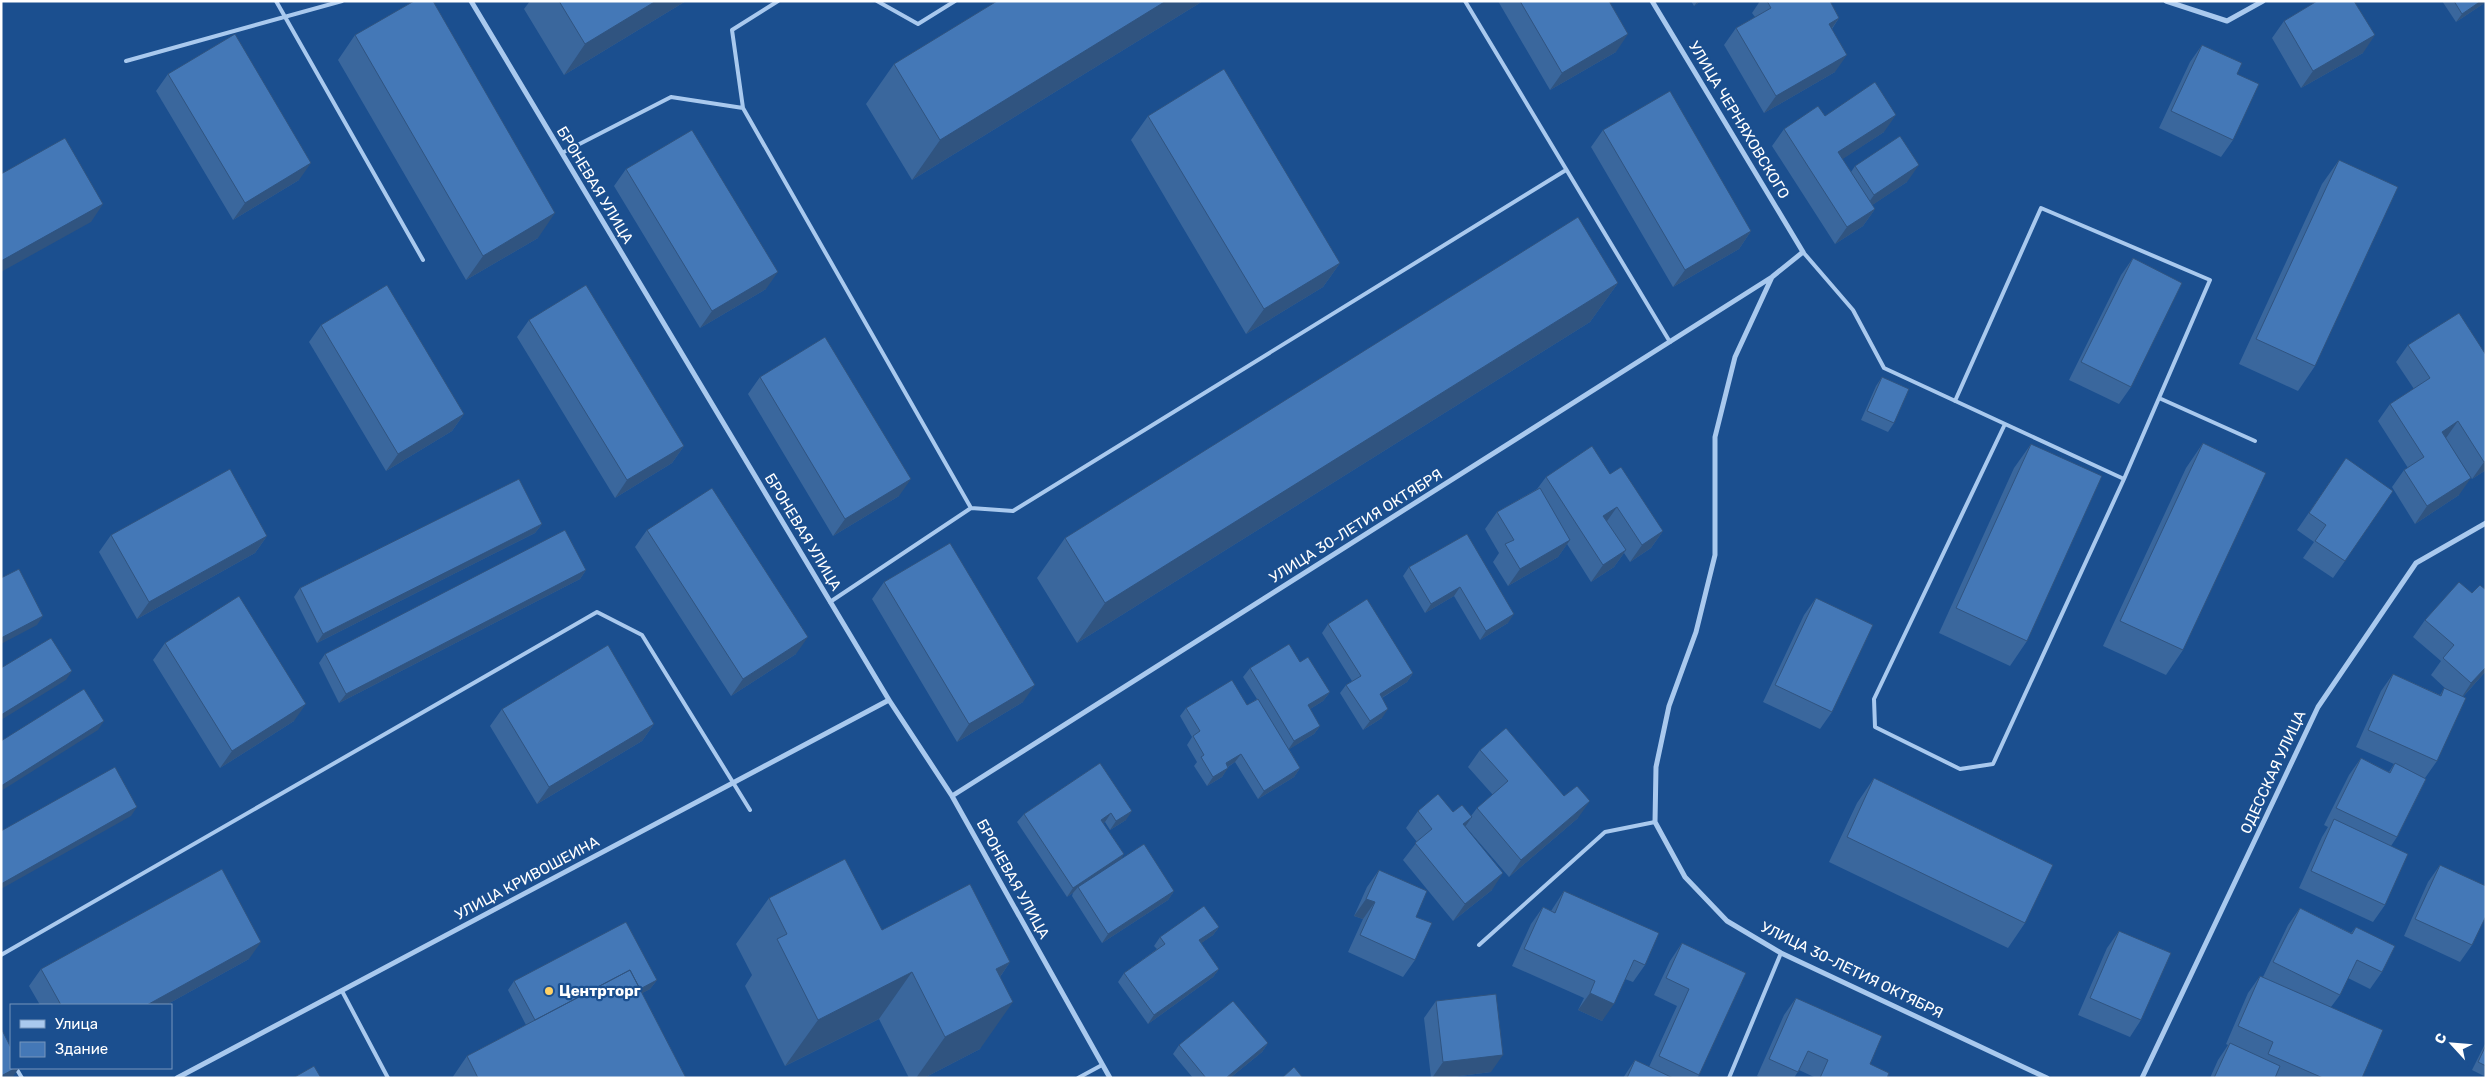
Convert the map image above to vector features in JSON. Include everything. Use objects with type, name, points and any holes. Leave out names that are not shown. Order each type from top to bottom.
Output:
[{"type":"street","name":"БРОНЕВАЯ УЛИЦА","points":[[471,1],[889,700],[952,796],[1110,1078]]},
{"type":"street","name":"УЛИЦА ЧЕРНЯХОВСКОГО","points":[[1652,1],[1804,252]]},
{"type":"street","points":[[2166,1],[2227,21],[2263,1]]},
{"type":"street","name":"УЛИЦА 30-ЛЕТИЯ ОКТЯБРЯ","points":[[952,796],[1772,277],[1804,252]]},
{"type":"street","name":"УЛИЦА 30-ЛЕТИЯ ОКТЯБРЯ","points":[[1772,277],[1735,357],[1715,437],[1715,555],[1696,632],[1669,706],[1656,767],[1654,822],[1685,877],[1728,921],[1781,953],[2047,1078]]},
{"type":"street","name":"ОДЕССКАЯ УЛИЦА","points":[[2142,1078],[2318,707],[2416,563],[2486,524]]},
{"type":"street","name":"УЛИЦА КРИВОШЕИНА","points":[[177,1078],[889,700]]},
{"type":"lane","points":[[276,1],[424,260]]},
{"type":"lane","points":[[126,61],[342,1]]},
{"type":"lane","points":[[778,1],[732,30],[743,108],[971,508]]},
{"type":"lane","points":[[878,1],[918,24],[956,1]]},
{"type":"lane","points":[[1465,1],[1670,342]]},
{"type":"lane","points":[[562,153],[671,96],[743,108]]},
{"type":"lane","points":[[830,602],[971,508],[1013,511],[1566,170]]},
{"type":"lane","points":[[1956,401],[2041,208],[2210,280],[2124,479],[1993,764],[1960,769],[1875,727],[1874,699],[2005,424]]},
{"type":"lane","points":[[1804,252],[1853,310],[1884,368],[2124,479]]},
{"type":"lane","points":[[2159,398],[2256,441]]},
{"type":"lane","points":[[1,955],[597,612],[642,635],[750,810]]},
{"type":"lane","points":[[1480,945],[1605,832],[1654,822]]},
{"type":"lane","points":[[1729,1078],[1781,953]]},
{"type":"lane","points":[[342,991],[388,1078]]},
{"type":"lane","points":[[1078,1078],[1102,1065]]},
{"type":"building","points":[[414,1],[433,1],[555,213],[483,256],[355,35]]},
{"type":"building","points":[[559,1],[656,1],[585,44]]},
{"type":"building","points":[[997,1],[1166,1],[940,140],[894,64]]},
{"type":"building","points":[[1520,1],[1609,1],[1628,34],[1562,73]]},
{"type":"building","points":[[1767,1],[1830,1],[1839,18],[1829,24],[1847,55],[1776,96],[1736,28],[1771,8]]},
{"type":"building","points":[[2317,1],[2354,1],[2375,35],[2313,71],[2284,21]]},
{"type":"building","points":[[2454,1],[2481,1],[2462,14]]},
{"type":"building","points":[[235,34],[311,163],[245,203],[168,74]]},
{"type":"building","points":[[2202,45],[2242,63],[2237,74],[2259,84],[2233,140],[2171,111]]},
{"type":"building","points":[[1224,69],[1340,263],[1264,309],[1148,116]]},
{"type":"building","points":[[1875,82],[1896,115],[1838,152],[1875,209],[1847,227],[1784,129],[1818,106],[1825,116]]},
{"type":"building","points":[[1670,91],[1751,231],[1685,270],[1603,130]]},
{"type":"building","points":[[692,130],[778,272],[712,311],[626,169]]},
{"type":"building","points":[[1900,136],[1919,165],[1874,195],[1855,166]]},
{"type":"building","points":[[65,138],[103,204],[1,261],[1,174]]},
{"type":"building","points":[[2339,160],[2398,187],[2315,366],[2256,339]]},
{"type":"building","points":[[1578,217],[1618,283],[1105,603],[1065,538]]},
{"type":"building","points":[[2133,258],[2182,283],[2131,387],[2081,362]]},
{"type":"building","points":[[387,285],[464,414],[398,454],[321,325]]},
{"type":"building","points":[[586,285],[684,446],[627,480],[529,320]]},
{"type":"building","points":[[2459,313],[2486,355],[2486,461],[2484,462],[2458,421],[2442,432],[2471,478],[2427,506],[2404,470],[2424,457],[2390,404],[2430,378],[2408,345]]},
{"type":"building","points":[[825,337],[911,479],[845,519],[760,377]]},
{"type":"building","points":[[1882,377],[1909,389],[1894,423],[1867,411]]},
{"type":"building","points":[[2203,443],[2266,473],[2183,650],[2120,621]]},
{"type":"building","points":[[2031,444],[2102,476],[2027,641],[1956,608]]},
{"type":"building","points":[[1592,446],[1610,474],[1621,467],[1663,531],[1642,545],[1617,507],[1603,516],[1626,550],[1603,565],[1546,477]]},
{"type":"building","points":[[2346,458],[2393,491],[2345,561],[2315,541],[2326,525],[2309,513]]},
{"type":"building","points":[[230,469],[267,536],[149,602],[111,535]]},
{"type":"building","points":[[519,479],[542,524],[323,634],[300,588]]},
{"type":"building","points":[[712,488],[808,637],[743,679],[647,530]]},
{"type":"building","points":[[1540,488],[1570,540],[1520,569],[1505,544],[1514,540],[1497,512]]},
{"type":"building","points":[[565,530],[586,570],[346,694],[325,654]]},
{"type":"building","points":[[1467,534],[1514,614],[1486,631],[1460,587],[1431,604],[1409,567]]},
{"type":"building","points":[[950,543],[1035,685],[969,724],[884,582]]},
{"type":"building","points":[[19,569],[43,616],[1,638],[1,578]]},
{"type":"building","points":[[2459,582],[2472,593],[2480,585],[2486,590],[2486,667],[2471,683],[2443,658],[2454,645],[2425,620]]},
{"type":"building","points":[[239,596],[306,704],[232,751],[165,643]]},
{"type":"building","points":[[1816,598],[1873,625],[1832,712],[1775,685]]},
{"type":"building","points":[[1367,599],[1413,673],[1380,694],[1388,709],[1370,721],[1346,685],[1361,676],[1328,624]]},
{"type":"building","points":[[51,638],[72,671],[1,715],[1,668]]},
{"type":"building","points":[[1289,644],[1300,662],[1308,657],[1330,692],[1308,705],[1320,726],[1294,741],[1250,668]]},
{"type":"building","points":[[608,645],[654,724],[549,787],[502,709]]},
{"type":"building","points":[[2393,674],[2441,696],[2444,688],[2466,698],[2437,761],[2368,730]]},
{"type":"building","points":[[1232,680],[1247,705],[1258,699],[1300,768],[1264,791],[1241,754],[1226,763],[1228,768],[1213,777],[1201,757],[1204,755],[1193,736],[1200,731],[1186,708]]},
{"type":"building","points":[[84,689],[104,721],[1,786],[1,741]]},
{"type":"building","points":[[1506,728],[1564,796],[1577,786],[1590,801],[1521,860],[1477,808],[1508,781],[1480,750]]},
{"type":"building","points":[[2361,758],[2390,773],[2395,763],[2426,779],[2397,837],[2336,808]]},
{"type":"building","points":[[1100,763],[1132,811],[1116,821],[1111,813],[1101,820],[1124,854],[1073,888],[1024,814]]},
{"type":"building","points":[[115,767],[137,807],[1,884],[1,831]]},
{"type":"building","points":[[1874,778],[2053,865],[2025,923],[1847,837]]},
{"type":"building","points":[[1438,794],[1453,812],[1462,805],[1472,817],[1463,824],[1503,873],[1465,904],[1415,843],[1432,829],[1418,811]]},
{"type":"building","points":[[2334,819],[2408,854],[2385,905],[2311,871]]},
{"type":"building","points":[[1144,844],[1174,891],[1108,934],[1078,887]]},
{"type":"building","points":[[845,859],[882,930],[970,884],[1010,962],[996,969],[1013,1002],[945,1037],[912,972],[818,1020],[777,939],[787,934],[769,898]]},
{"type":"building","points":[[2440,865],[2486,886],[2486,916],[2472,945],[2415,919]]},
{"type":"building","points":[[222,869],[261,942],[149,1004],[60,1004],[41,969]]},
{"type":"building","points":[[1379,870],[1427,891],[1416,917],[1432,923],[1415,960],[1360,935],[1375,902],[1366,899]]},
{"type":"building","points":[[1564,891],[1659,933],[1645,965],[1634,960],[1614,1004],[1590,993],[1595,981],[1524,949],[1543,907],[1555,913]]},
{"type":"building","points":[[1204,906],[1219,927],[1199,940],[1219,969],[1154,1015],[1124,973],[1165,944],[1160,937]]},
{"type":"building","points":[[2300,908],[2352,934],[2356,927],[2395,946],[2382,972],[2357,960],[2340,995],[2273,962]]},
{"type":"building","points":[[626,922],[657,980],[640,989],[630,970],[535,1020],[514,981]]},
{"type":"building","points":[[2119,931],[2171,953],[2141,1020],[2090,998]]},
{"type":"building","points":[[1682,943],[1746,973],[1699,1075],[1659,1056],[1689,989],[1666,978]]},
{"type":"building","points":[[630,970],[686,1078],[478,1078],[467,1056]]},
{"type":"building","points":[[2260,976],[2383,1030],[2362,1078],[2323,1078],[2268,1054],[2273,1042],[2238,1026]]},
{"type":"building","points":[[1496,994],[1503,1055],[1443,1062],[1436,1001]]},
{"type":"building","points":[[1796,998],[1882,1036],[1870,1064],[1889,1073],[1887,1078],[1820,1078],[1828,1060],[1808,1051],[1798,1072],[1769,1059]]},
{"type":"building","points":[[1233,1001],[1268,1043],[1226,1078],[1206,1078],[1179,1045]]},
{"type":"building","points":[[1,1028],[10,1046],[10,1069],[14,1069],[1,1076]]},
{"type":"building","points":[[2230,1043],[2280,1066],[2275,1078],[2214,1078]]},
{"type":"building","points":[[2486,1045],[2486,1066],[2478,1062]]},
{"type":"building","points":[[1635,1060],[1673,1078],[1627,1078]]},
{"type":"building","points":[[314,1066],[321,1078],[293,1078]]},
{"type":"building","points":[[1294,1067],[1303,1078],[1282,1078]]},
{"type":"place","name":"Центрторг","points":[[549,991]]}]
